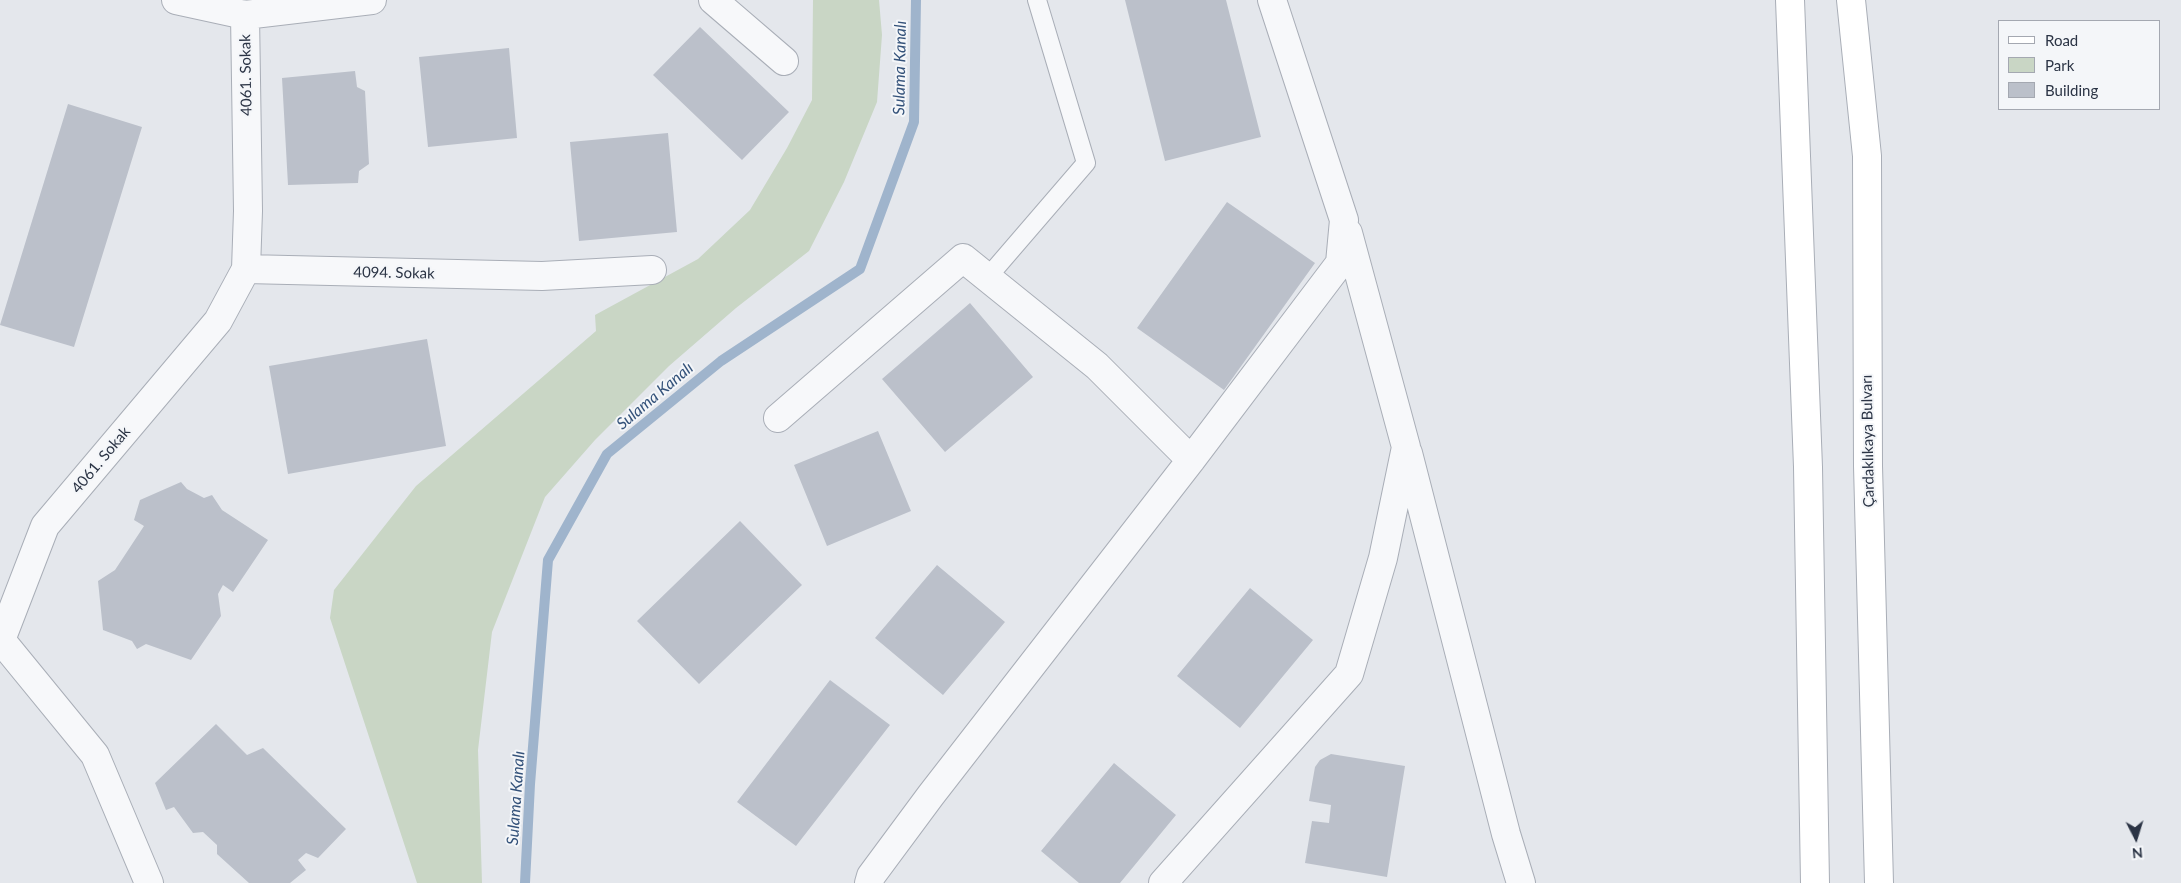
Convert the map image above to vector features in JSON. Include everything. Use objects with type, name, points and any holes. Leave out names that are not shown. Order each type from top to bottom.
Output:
[{"type":"main road","points":[[1790,0],[1808,458],[1815,883]]},
{"type":"main road","name":"Çardaklıkaya Bulvarı","points":[[1851,0],[1867,156],[1868,466],[1879,883]]},
{"type":"street","points":[[176,0],[245,15],[372,0]]},
{"type":"street","points":[[713,0],[784,61]]},
{"type":"street","points":[[1272,0],[1344,220],[1406,447],[1506,834],[1521,883]]},
{"type":"street","name":"4061. Sokak","points":[[149,883],[95,755],[0,640],[45,526],[218,321],[246,269],[248,211],[245,15]]},
{"type":"street","points":[[869,883],[871,876],[931,795],[1192,460],[1340,263],[1344,220]]},
{"type":"street","points":[[778,418],[963,258],[1097,366],[1192,460]]},
{"type":"street","name":"4094. Sokak","points":[[246,269],[542,276],[652,270]]},
{"type":"street","points":[[1162,883],[1349,674],[1383,558],[1406,447]]},
{"type":"lane","points":[[988,278],[1086,163],[1036,0]]},
{"type":"green space","points":[[813,0],[879,0],[882,35],[877,102],[844,182],[809,251],[736,308],[669,366],[595,440],[545,497],[492,632],[478,750],[482,883],[417,883],[330,618],[334,590],[416,486],[596,331],[595,315],[698,259],[750,210],[787,148],[812,100]]},
{"type":"building","points":[[1125,0],[1226,0],[1261,137],[1165,161]]},
{"type":"building","points":[[700,27],[789,112],[742,160],[653,75]]},
{"type":"building","points":[[509,48],[517,138],[428,147],[419,57]]},
{"type":"building","points":[[355,71],[357,87],[365,91],[369,164],[359,171],[358,183],[288,185],[282,78]]},
{"type":"building","points":[[68,104],[142,127],[74,347],[0,325]]},
{"type":"building","points":[[668,133],[677,232],[579,241],[570,142]]},
{"type":"building","points":[[1227,202],[1315,263],[1224,390],[1137,328]]},
{"type":"building","points":[[970,303],[1033,377],[945,452],[882,379]]},
{"type":"building","points":[[427,339],[446,446],[288,474],[269,366]]},
{"type":"building","points":[[878,431],[911,511],[827,546],[794,465]]},
{"type":"building","points":[[181,482],[187,489],[204,498],[212,495],[222,510],[268,540],[233,592],[223,585],[218,594],[221,616],[191,660],[146,644],[137,649],[132,641],[103,630],[98,581],[115,570],[144,526],[134,520],[140,500]]},
{"type":"building","points":[[740,521],[802,585],[699,684],[637,621]]},
{"type":"building","points":[[937,565],[1005,622],[943,695],[875,638]]},
{"type":"building","points":[[1250,588],[1313,640],[1240,728],[1177,676]]},
{"type":"building","points":[[830,680],[890,725],[796,846],[737,802]]},
{"type":"building","points":[[216,724],[247,755],[263,748],[346,829],[318,858],[306,853],[298,860],[306,870],[290,883],[249,883],[217,854],[217,845],[203,832],[193,833],[174,807],[166,810],[155,783]]},
{"type":"building","points":[[1331,754],[1405,766],[1387,877],[1305,863],[1312,821],[1329,823],[1331,805],[1309,801],[1315,767],[1320,760]]},
{"type":"building","points":[[1114,763],[1176,815],[1120,883],[1079,883],[1041,851]]},
{"type":"waterway","name":"Sulama Kanalı","points":[[525,883],[530,784],[548,560],[607,454],[721,361],[860,269],[914,122],[916,0]]}]
